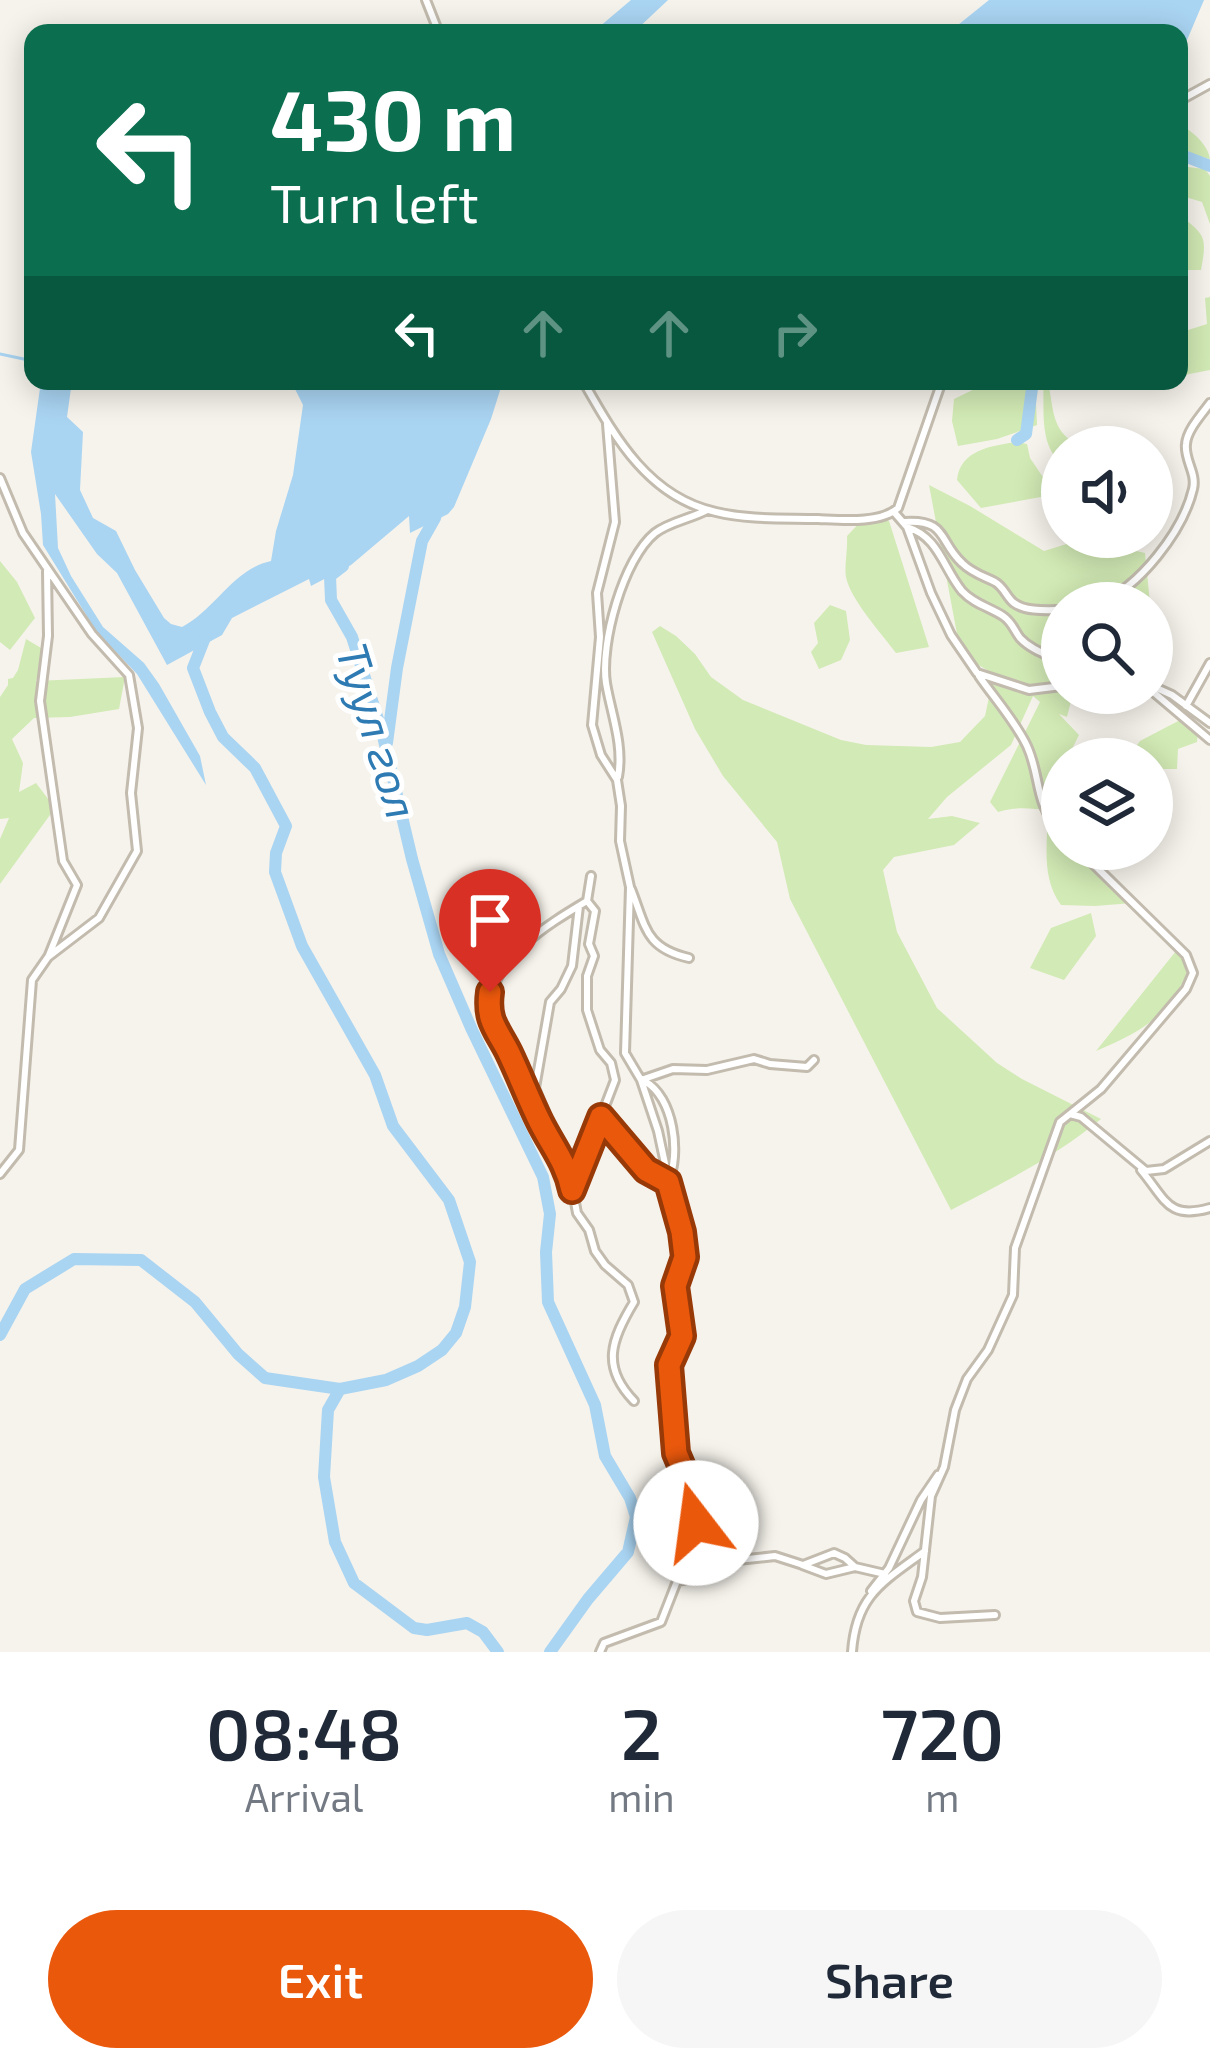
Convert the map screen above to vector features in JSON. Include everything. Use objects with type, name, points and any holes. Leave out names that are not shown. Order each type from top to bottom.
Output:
[{"type":"street","points":[[588,390],[641,471],[685,502],[739,516],[833,519],[894,512],[939,390]]},
{"type":"street","points":[[1134,582],[1175,531],[1193,494],[1195,479],[1185,447],[1210,403]]},
{"type":"street","points":[[607,424],[615,522],[597,593],[600,637],[592,725],[601,755],[617,780]]},
{"type":"street","points":[[0,478],[23,533],[92,634],[129,675],[138,728],[131,793],[137,851],[99,918],[48,957]]},
{"type":"street","points":[[689,958],[656,946],[631,887],[620,841],[619,752],[604,669],[614,610],[628,571],[649,540],[706,510]]},
{"type":"street","points":[[894,512],[929,539],[958,586],[974,602],[1006,618],[1029,646],[1041,652]]},
{"type":"street","points":[[906,525],[917,521],[932,525],[959,562],[1001,586],[1011,602],[1041,609]]},
{"type":"street","points":[[906,525],[942,618],[1026,744],[1041,800]]},
{"type":"street","points":[[0,1174],[19,1150],[32,980],[48,957],[76,885],[63,861],[40,701],[48,636],[47,568]]},
{"type":"street","points":[[1186,706],[1210,663]]},
{"type":"street","points":[[977,673],[1041,690]]},
{"type":"street","points":[[1173,699],[1210,723]]},
{"type":"street","points":[[1173,707],[1210,740]]},
{"type":"street","points":[[995,1615],[940,1618],[917,1612],[914,1601],[922,1577],[931,1496],[944,1468],[956,1410],[967,1379],[988,1350],[1013,1295],[1015,1248],[1060,1122],[1111,1078],[1186,989],[1193,974],[1186,955],[1099,870]]},
{"type":"street","points":[[572,1190],[614,1079],[587,1010],[595,911],[587,901],[591,876]]},
{"type":"street","points":[[600,1652],[604,1643],[661,1622],[697,1513],[676,1453],[669,1365],[682,1336],[675,1286],[685,1257],[682,1232],[658,1131],[641,1080],[625,1053],[631,887]]},
{"type":"street","points":[[587,901],[534,935],[507,962],[490,992],[488,1010],[559,1152],[577,1213],[595,1251],[628,1285],[634,1302],[621,1323],[610,1361],[622,1388],[634,1401]]},
{"type":"street","points":[[544,1129],[545,1112],[535,1088],[550,1002],[572,966],[579,906]]},
{"type":"street","points":[[641,1080],[673,1069],[706,1070],[754,1059],[798,1067],[807,1067],[814,1060]]},
{"type":"street","points":[[641,1080],[655,1086],[670,1120],[675,1154],[668,1182]]},
{"type":"street","points":[[1070,1114],[1081,1117],[1138,1167],[1177,1212],[1210,1208]]},
{"type":"street","points":[[601,1117],[646,1170],[668,1182]]},
{"type":"street","points":[[1138,1167],[1164,1169],[1210,1141]]},
{"type":"street","points":[[853,1652],[854,1631],[871,1591],[903,1542],[920,1501],[944,1468]]},
{"type":"street","points":[[871,1591],[925,1551]]},
{"type":"street","points":[[800,1564],[834,1553],[855,1567]]},
{"type":"street","points":[[676,1581],[694,1578],[719,1562],[780,1556],[826,1574],[855,1567],[885,1574]]},
{"type":"green space","points":[[1188,130],[1199,138],[1210,159],[1188,156]]},
{"type":"green space","points":[[1188,167],[1205,169],[1210,176],[1210,224],[1202,202],[1188,198]]},
{"type":"green space","points":[[1188,222],[1202,238],[1201,270],[1188,270]]},
{"type":"green space","points":[[1210,297],[1210,370],[1188,374],[1188,330],[1207,324],[1205,298]]},
{"type":"green space","points":[[972,390],[1035,390],[1037,425],[958,446],[952,421],[954,399]]},
{"type":"green space","points":[[1043,390],[1050,390],[1058,426],[1045,426]]},
{"type":"green space","points":[[1027,444],[1041,474],[1041,497],[981,508],[957,480],[970,456],[997,445]]},
{"type":"green space","points":[[929,485],[1041,549],[1041,558],[1146,558],[1148,582],[1041,582],[1041,714],[1059,714],[1079,735],[1041,738],[1041,809],[998,812],[990,802],[1040,702],[1033,696],[1011,745],[947,797],[928,819],[952,816],[980,823],[954,845],[894,857],[883,870],[897,932],[937,1008],[997,1063],[1101,1119],[1047,1157],[951,1210],[790,899],[777,842],[723,776],[695,729],[652,632],[660,626],[676,636],[711,677],[743,700],[841,740],[866,745],[931,747],[960,742],[985,716],[994,674],[961,655]]},
{"type":"green space","points":[[866,516],[889,521],[929,647],[896,653],[849,586],[847,536]]},
{"type":"green space","points":[[0,561],[35,618],[10,650],[0,642]]},
{"type":"green space","points":[[830,605],[846,611],[850,640],[841,660],[819,669],[811,652],[818,643],[814,623]]},
{"type":"green space","points":[[26,639],[46,651],[36,681],[125,677],[119,709],[34,718],[12,739],[23,763],[19,792],[36,783],[55,808],[0,884],[0,839],[9,818],[0,819],[0,697],[18,670]]},
{"type":"green space","points":[[1184,718],[1198,731],[1197,742],[1178,749],[1177,769],[1173,769],[1173,738],[1146,738]]},
{"type":"green space","points":[[1048,870],[1101,870],[1133,903],[1061,905]]},
{"type":"green space","points":[[1091,913],[1096,936],[1064,980],[1030,968],[1051,928]]},
{"type":"green space","points":[[1180,946],[1190,967],[1164,1010],[1128,1036],[1096,1051]]},
{"type":"water","points":[[631,0],[668,0],[643,24],[603,24]]},
{"type":"water","points":[[989,0],[1204,0],[1188,38],[1188,24],[959,24]]},
{"type":"water","points":[[40,390],[71,390],[67,417],[83,432],[80,490],[93,518],[116,531],[164,618],[182,627],[246,572],[271,561],[293,475],[303,405],[296,390],[500,390],[448,514],[410,533],[409,516],[351,565],[311,586],[309,579],[232,618],[222,635],[167,665],[117,573],[97,554],[55,494],[58,548],[71,576],[103,627],[144,663],[159,684],[200,756],[206,785],[137,674],[96,631],[43,545],[31,452]]},
{"type":"waterway","points":[[1188,157],[1210,166]]},
{"type":"waterway","points":[[0,354],[24,359]]},
{"type":"waterway","points":[[1017,440],[1026,434],[1032,390]]},
{"type":"waterway","points":[[387,743],[422,541],[438,506]]},
{"type":"waterway","name":"Туул гол","points":[[343,566],[330,576],[331,600],[352,637],[382,732],[439,954],[543,1177],[550,1214],[548,1302],[595,1405],[605,1456],[636,1517],[628,1552],[550,1652]]},
{"type":"waterway","name":"Туул гол","points":[[0,1335],[25,1289],[74,1259],[141,1260],[195,1302],[238,1354],[265,1378],[340,1389],[386,1380],[418,1366],[442,1350],[456,1333],[465,1307],[470,1262],[449,1200],[393,1126],[375,1075],[302,946],[275,872],[286,826],[255,768],[223,737],[193,668],[206,635]]},
{"type":"waterway","name":"Туул гол","points":[[340,1389],[328,1410],[324,1477],[335,1542],[354,1583],[414,1628],[467,1623],[483,1632],[498,1652]]},
{"type":"route","points":[[490,992],[488,1010],[494,1027],[559,1152],[572,1190],[601,1117],[646,1170],[668,1182],[685,1257],[675,1286],[682,1336],[669,1365],[676,1453],[695,1498],[696,1523]]}]
